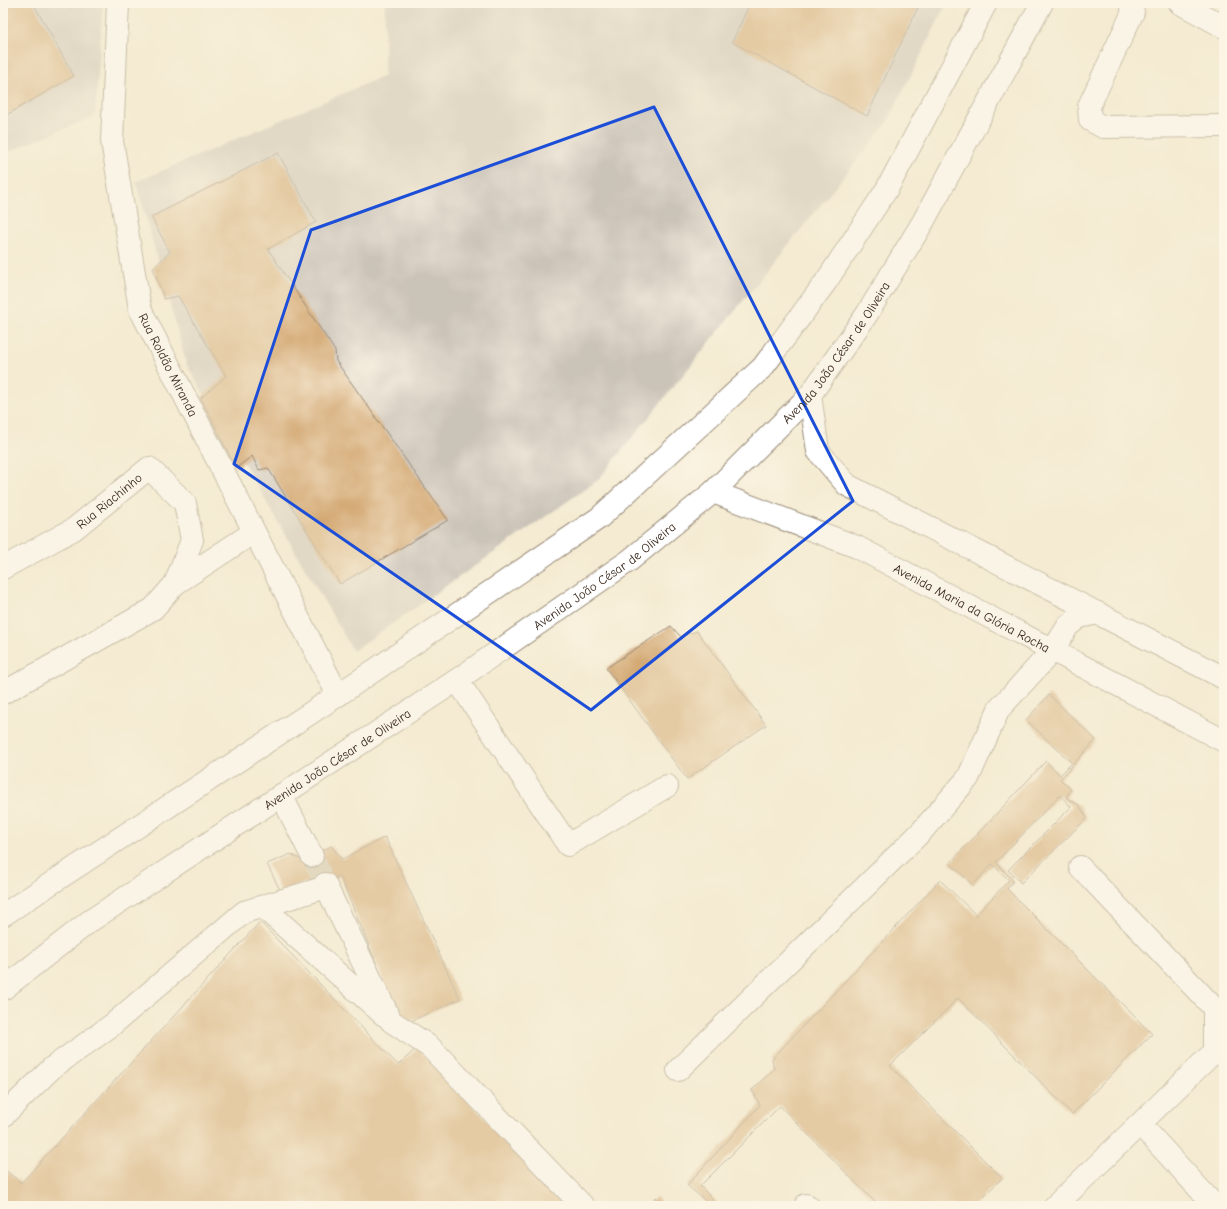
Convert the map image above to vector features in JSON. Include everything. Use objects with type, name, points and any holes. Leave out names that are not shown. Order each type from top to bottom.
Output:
[{"type":"main road","name":"Rua Roldão Miranda","points":[[118,3],[112,142],[140,309],[338,695]]},
{"type":"main road","points":[[3,915],[338,695],[598,518],[763,367],[825,283],[887,190],[986,3]]},
{"type":"main road","name":"Avenida João César de Oliveira","points":[[3,989],[90,921],[457,680],[630,560],[713,492],[810,395],[867,314],[923,222],[1042,3]]},
{"type":"main road","points":[[1132,3],[1133,12],[1089,106],[1090,120],[1103,127],[1224,126]]},
{"type":"main road","points":[[1180,3],[1224,27]]},
{"type":"main road","points":[[810,395],[818,451],[847,485],[1224,678]]},
{"type":"main road","name":"Rua Riachinho","points":[[3,568],[74,529],[149,468],[185,503],[192,540],[174,584],[153,609],[3,693]]},
{"type":"main road","name":"Avenida Maria da Glória Rocha","points":[[713,492],[857,547],[1224,741]]},
{"type":"main road","points":[[174,584],[254,532]]},
{"type":"main road","points":[[678,1070],[921,832],[968,778],[999,708],[1053,650],[1068,626],[1079,618],[1098,613]]},
{"type":"main road","points":[[457,680],[568,845],[667,786]]},
{"type":"main road","points":[[281,795],[312,856]]},
{"type":"main road","points":[[1055,1206],[1214,1052],[1214,1008],[1080,866]]},
{"type":"main road","points":[[3,1116],[52,1068],[112,1025],[244,912],[326,886],[391,1021]]},
{"type":"main road","points":[[263,907],[391,1021],[430,1047],[583,1206]]},
{"type":"main road","points":[[1140,1124],[1215,1206]]},
{"type":"highlighted area","points":[[654,107],[853,501],[591,710],[234,464],[311,230]]},
{"type":"shaded area","points":[[3,3],[103,3],[95,116],[3,154]]},
{"type":"shaded area","points":[[385,3],[947,3],[887,123],[598,480],[353,651],[187,365],[136,182],[384,76]]},
{"type":"building","points":[[3,3],[33,3],[74,76],[3,117]]},
{"type":"building","points":[[750,3],[916,3],[919,5],[867,116],[732,42]]},
{"type":"building","points":[[278,153],[316,222],[268,249],[335,351],[336,361],[448,520],[340,584],[268,468],[259,470],[252,456],[236,468],[201,398],[226,376],[178,296],[164,299],[153,268],[170,252],[151,217]]},
{"type":"building","points":[[671,626],[681,637],[697,631],[766,725],[687,779],[606,668]]},
{"type":"building","points":[[1049,695],[1096,740],[1060,779],[1071,789],[1066,798],[1079,805],[1087,818],[1021,883],[1008,870],[1071,807],[1060,795],[996,862],[1013,881],[1007,889],[1152,1034],[1072,1114],[958,998],[890,1066],[1002,1178],[974,1206],[879,1206],[780,1106],[700,1186],[720,1206],[711,1206],[687,1185],[760,1105],[752,1090],[774,1069],[772,1059],[940,880],[976,915],[1009,880],[992,864],[973,885],[950,863],[1046,761],[1060,775],[1072,763],[1026,720]]},
{"type":"building","points":[[385,837],[460,999],[402,1025],[340,876],[312,890],[306,882],[281,892],[267,864],[291,854],[303,861],[331,846],[342,859]]},
{"type":"building","points":[[260,922],[398,1065],[417,1048],[570,1206],[3,1206],[3,1168],[21,1183]]},
{"type":"building","points":[[656,1197],[665,1206],[647,1206]]},
{"type":"tunnel","points":[[312,856],[325,884]]}]
